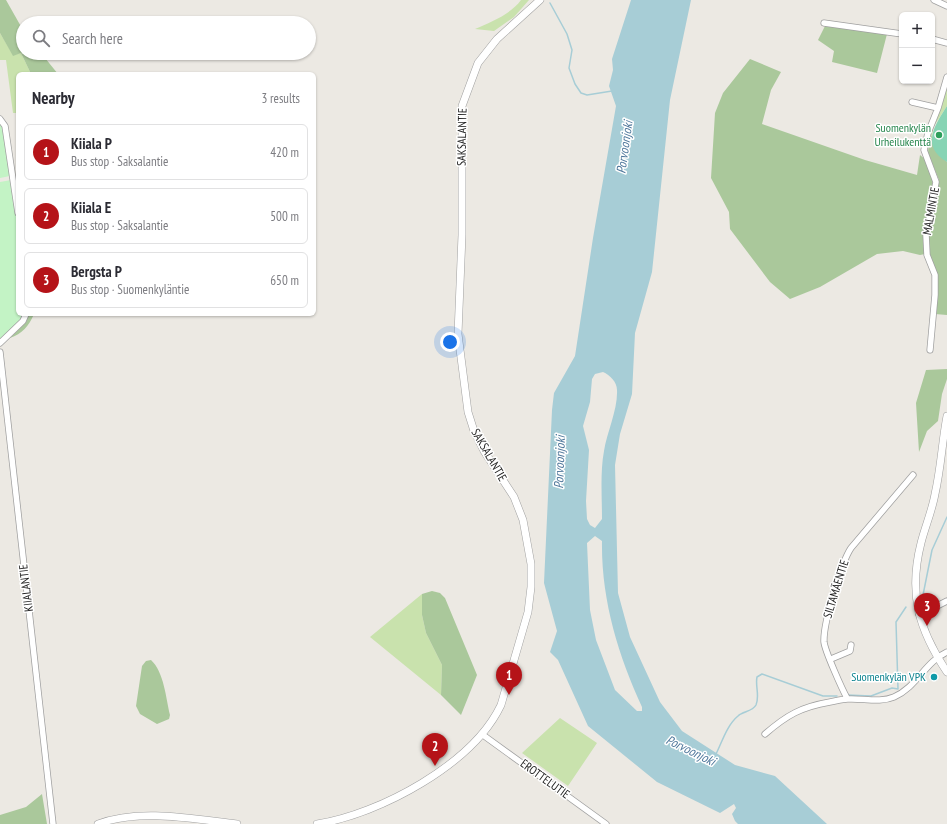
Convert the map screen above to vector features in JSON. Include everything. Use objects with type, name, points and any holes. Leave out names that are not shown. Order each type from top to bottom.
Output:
[{"type":"street","name":"SAKSALANTIE","points":[[317,824],[337,821],[390,801],[447,765],[483,734],[494,719],[501,705],[526,619],[531,587],[531,564],[523,520],[514,497],[484,451],[474,432],[468,412],[458,334],[462,235],[462,106],[478,63],[496,39],[540,0]]},
{"type":"street","points":[[934,0],[947,6]]},
{"type":"street","points":[[824,23],[899,34]]},
{"type":"street","points":[[935,40],[947,43]]},
{"type":"street","name":"MALMINTIE","points":[[930,350],[935,295],[935,275],[927,255],[926,235],[936,178],[924,150],[928,133],[938,108],[947,77]]},
{"type":"street","points":[[912,102],[938,108]]},
{"type":"street","points":[[0,119],[5,126],[16,200]]},
{"type":"street","points":[[0,343],[23,321],[25,316]]},
{"type":"street","name":"KIIALANTIE","points":[[0,352],[53,824]]},
{"type":"street","points":[[947,416],[935,494],[921,541],[915,568],[915,592],[922,627],[937,657],[947,672]]},
{"type":"street","name":"SILTAMÄENTIE","points":[[847,698],[824,644],[824,630],[846,557],[851,548],[913,475]]},
{"type":"street","points":[[919,615],[947,601]]},
{"type":"street","points":[[831,659],[850,651],[851,645]]},
{"type":"street","points":[[765,734],[787,717],[811,705],[847,698],[888,699],[895,697],[912,685],[937,657],[947,652]]},
{"type":"street","name":"EROTTELUTIE","points":[[483,734],[606,824]]},
{"type":"street","points":[[98,824],[132,816],[182,817],[237,824]]},
{"type":"green space","points":[[0,0],[6,0],[16,18],[16,55],[13,56],[0,33]]},
{"type":"green space","points":[[521,0],[529,0],[514,17],[494,31],[475,29],[506,13]]},
{"type":"green space","points":[[826,24],[887,34],[877,73],[832,62],[834,51],[818,40]]},
{"type":"green space","points":[[0,33],[13,55],[16,54],[16,60],[24,60],[30,72],[16,72],[16,113],[13,113],[6,60],[0,60]]},
{"type":"green space","points":[[750,59],[781,72],[771,90],[762,124],[865,160],[917,175],[920,155],[926,161],[932,175],[932,190],[926,218],[924,244],[925,254],[920,255],[903,251],[877,254],[820,287],[790,299],[770,282],[730,229],[729,212],[711,178],[715,113],[723,93]]},
{"type":"green space","points":[[24,60],[47,60],[56,72],[30,72]]},
{"type":"green space","points":[[947,84],[947,106],[934,126],[932,136],[929,137],[942,106]]},
{"type":"green space","name":"Suomenkylän Urheilukenttä","points":[[947,106],[947,162],[939,156],[934,149],[932,135]]},
{"type":"green space","points":[[0,124],[3,127],[10,176],[0,178]]},
{"type":"green space","points":[[932,136],[935,150],[947,162],[947,315],[935,314],[938,276],[929,256],[927,237],[939,180],[928,153],[929,137]]},
{"type":"green space","points":[[11,180],[16,217],[16,316],[23,316],[21,320],[0,339],[0,182]]},
{"type":"green space","points":[[28,316],[33,316],[22,332],[10,338],[26,322]]},
{"type":"green space","points":[[947,369],[947,379],[942,394],[938,421],[927,431],[919,452],[916,403],[926,370]]},
{"type":"green space","points":[[432,591],[440,593],[445,598],[477,675],[461,715],[441,695],[442,665],[426,633],[422,615],[422,594]]},
{"type":"green space","points":[[422,594],[422,615],[426,633],[442,665],[441,695],[370,637]]},
{"type":"green space","points":[[151,660],[162,678],[170,715],[169,719],[157,724],[140,714],[136,706],[142,666],[146,661]]},
{"type":"green space","points":[[560,718],[597,743],[568,786],[522,753]]},
{"type":"green space","points":[[42,794],[47,824],[0,824],[0,815],[26,807]]},
{"type":"water","name":"Porvoonjoki","points":[[631,0],[691,0],[670,100],[652,272],[635,333],[632,394],[620,434],[615,465],[618,593],[630,637],[660,702],[682,731],[735,765],[775,776],[827,824],[738,824],[732,814],[736,808],[734,804],[720,813],[657,782],[588,726],[558,660],[550,652],[557,631],[544,583],[552,410],[554,393],[575,356],[593,238],[616,106],[609,86],[613,70],[612,59]],"holes":[[[603,372],[611,377],[617,387],[617,397],[605,444],[603,459],[602,519],[595,528],[590,525],[587,519],[586,501],[589,450],[583,426],[590,402],[592,379],[595,374]],[[595,536],[602,541],[604,584],[613,626],[625,667],[642,707],[642,711],[637,711],[615,690],[596,640],[590,610],[587,543]]]},
{"type":"waterway","points":[[550,3],[567,34],[572,50],[569,68],[575,84],[581,93],[587,95],[612,91]]},
{"type":"waterway","points":[[923,595],[932,550],[947,517]]},
{"type":"waterway","points":[[847,695],[871,696],[892,688],[898,689],[896,622],[906,607]]},
{"type":"waterway","name":"Porvoonjoki","points":[[716,754],[734,720],[740,714],[752,709],[756,705],[758,698],[757,677],[762,674],[823,696],[837,696]]},
{"type":"place","name":"Suomenkylän Urheilukenttä","points":[[939,135]]},
{"type":"place","name":"Bergsta P","points":[[927,626]]},
{"type":"place","name":"Suomenkylän VPK","points":[[934,677]]},
{"type":"place","name":"Kiiala P","points":[[509,695]]},
{"type":"place","name":"Kiiala E","points":[[435,766]]}]
